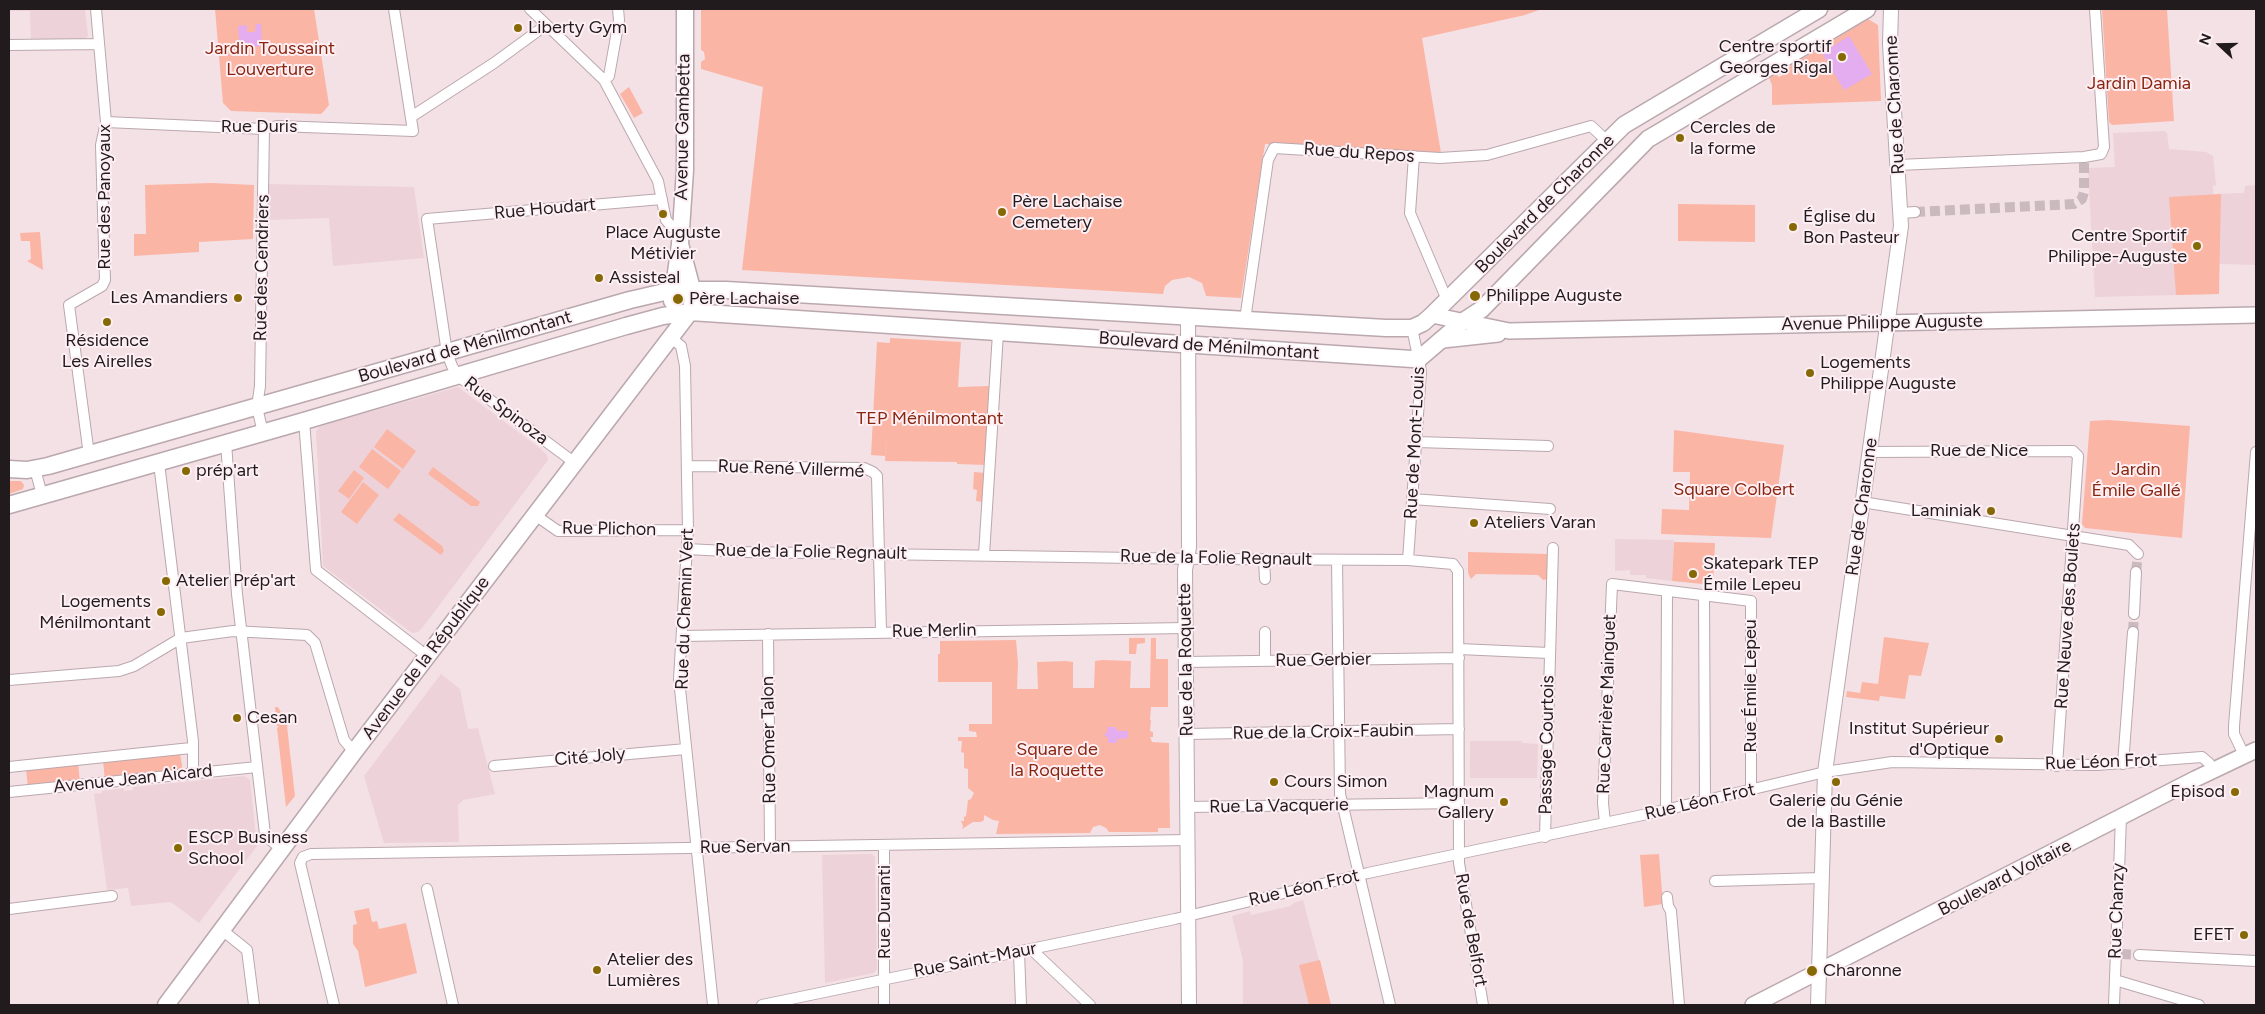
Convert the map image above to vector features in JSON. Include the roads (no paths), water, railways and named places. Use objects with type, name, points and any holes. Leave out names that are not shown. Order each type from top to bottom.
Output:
[{"type":"main road","name":"Avenue Gambetta","points":[[680,244],[685,170],[685,9]]},
{"type":"main road","name":"Boulevard de Charonne","points":[[1412,328],[1423,323],[1432,315],[1624,125],[1820,9]]},
{"type":"main road","name":"Boulevard de Charonne","points":[[1420,358],[1462,322],[1482,309],[1648,139],[1867,9]]},
{"type":"main road","points":[[1634,119],[1648,139]]},
{"type":"main road","points":[[680,244],[693,289],[694,301],[690,312]]},
{"type":"main road","points":[[670,338],[673,290],[680,244]]},
{"type":"main road","name":"Boulevard de Ménilmontant","points":[[9,469],[35,469],[89,455],[630,300],[673,290],[693,289],[1412,328]]},
{"type":"main road","points":[[998,333],[999,306]]},
{"type":"main road","name":"Boulevard de Ménilmontant","points":[[9,505],[304,422],[671,314],[690,312],[1412,360],[1420,358]]},
{"type":"main road","name":"Avenue de la République","points":[[166,1005],[354,752],[690,312]]},
{"type":"main road","name":"Avenue Philippe Auguste","points":[[1432,315],[1509,331],[2256,315]]},
{"type":"main road","name":"Avenue Philippe Auguste","points":[[1443,340],[1492,336],[1509,331]]},
{"type":"main road","name":"Boulevard Voltaire","points":[[1752,1005],[2213,770],[2250,753]]},
{"type":"street","name":"Rue des Panoyaux","points":[[89,455],[69,305],[105,283],[101,145],[106,122],[96,9]]},
{"type":"street","points":[[394,9],[411,117],[494,63],[546,25]]},
{"type":"street","points":[[530,9],[604,80],[658,181],[668,224],[681,228]]},
{"type":"street","points":[[604,80],[609,76],[619,20],[618,9]]},
{"type":"street","name":"Rue de Charonne","points":[[1818,1005],[1824,772],[1901,226],[1890,44],[1891,9]]},
{"type":"street","points":[[1898,164],[2084,157],[2100,154],[2104,147],[2095,9]]},
{"type":"street","points":[[9,44],[99,44]]},
{"type":"street","name":"Rue Duris","points":[[106,122],[264,129],[277,126],[413,131],[411,117]]},
{"type":"street","name":"Rue du Repos","points":[[1245,320],[1267,163],[1272,150],[1277,148],[1440,158],[1487,155],[1590,126],[1608,142]]},
{"type":"street","name":"Rue des Cendriers","points":[[258,407],[260,386],[264,129]]},
{"type":"street","points":[[1414,156],[1410,213],[1447,300]]},
{"type":"street","name":"Rue Houdart","points":[[427,219],[662,199]]},
{"type":"street","points":[[1901,213],[1915,212]]},
{"type":"street","name":"Rue Spinoza","points":[[427,219],[447,353],[458,376],[575,463]]},
{"type":"street","name":"Rue de la Roquette","points":[[1188,316],[1189,546],[1185,570],[1189,1005]]},
{"type":"street","name":"Rue de Mont-Louis","points":[[1408,560],[1421,372],[1420,358],[1412,328]]},
{"type":"street","points":[[984,555],[998,333]]},
{"type":"street","name":"Rue du Chemin Vert","points":[[670,338],[681,346],[683,352],[687,466],[688,549],[679,679],[713,1005]]},
{"type":"street","points":[[258,407],[263,433]]},
{"type":"street","points":[[304,422],[315,563],[318,573],[427,656]]},
{"type":"street","points":[[1417,442],[1548,446]]},
{"type":"street","points":[[226,444],[242,632],[265,834],[283,850]]},
{"type":"street","name":"Rue de Nice","points":[[1869,452],[2073,451],[2078,456],[2077,465]]},
{"type":"street","points":[[2250,753],[2234,734],[2234,726],[2256,452]]},
{"type":"street","points":[[160,463],[193,741],[191,748],[193,773]]},
{"type":"street","name":"Rue Neuve des Boulets","points":[[2057,766],[2077,465]]},
{"type":"street","name":"Rue René Villermé","points":[[687,466],[864,468],[871,470],[877,476],[879,553]]},
{"type":"street","points":[[35,469],[42,495]]},
{"type":"street","points":[[1412,499],[1550,509]]},
{"type":"street","points":[[1862,502],[2129,545],[2138,554]]},
{"type":"street","name":"Rue Plichon","points":[[535,515],[558,531],[688,530]]},
{"type":"street","name":"Passage Courtois","points":[[1544,837],[1553,548]]},
{"type":"street","name":"Rue de la Folie Regnault","points":[[688,549],[1264,560],[1408,560],[1453,564],[1458,571],[1460,854]]},
{"type":"street","points":[[879,553],[881,631]]},
{"type":"street","points":[[1264,560],[1265,579]]},
{"type":"street","points":[[1337,560],[1340,794],[1390,1005]]},
{"type":"street","points":[[2134,614],[2136,572]]},
{"type":"street","name":"Rue Émile Lepeu","points":[[1612,584],[1751,601],[1751,790]]},
{"type":"street","name":"Rue Carrière Mainguet","points":[[1605,823],[1603,803],[1612,584]]},
{"type":"street","points":[[1666,810],[1667,591]]},
{"type":"street","points":[[1704,595],[1705,800]]},
{"type":"street","name":"Rue Merlin","points":[[682,636],[881,631],[1186,628]]},
{"type":"street","points":[[9,680],[119,671],[134,666],[181,638],[242,632],[302,634],[311,636],[315,643],[344,740],[354,752]]},
{"type":"street","points":[[1265,632],[1265,661]]},
{"type":"street","points":[[2123,764],[2132,632]]},
{"type":"street","name":"Rue Omer Talon","points":[[768,634],[770,846]]},
{"type":"street","name":"Passage Courtois","points":[[1459,654],[1549,653]]},
{"type":"street","name":"Rue Gerbier","points":[[1186,662],[1338,660],[1459,654]]},
{"type":"street","name":"Rue de la Croix-Faubin","points":[[1187,734],[1459,729]]},
{"type":"street","name":"Avenue Jean Aicard","points":[[9,767],[191,748]]},
{"type":"street","name":"Cité Joly","points":[[494,766],[686,749]]},
{"type":"street","name":"Rue Léon Frot","points":[[1188,915],[1359,875],[1666,810],[1824,772],[1892,762],[2057,766],[2123,764],[2202,757],[2213,770]]},
{"type":"street","name":"Avenue Jean Aicard","points":[[9,792],[257,767]]},
{"type":"street","name":"Rue La Vacquerie","points":[[1188,807],[1459,803]]},
{"type":"street","name":"Rue Chanzy","points":[[2114,1005],[2118,954],[2121,817]]},
{"type":"street","name":"Rue Servan","points":[[334,1005],[300,863],[303,857],[316,853],[698,849],[770,846],[1188,840]]},
{"type":"street","name":"Rue Duranti","points":[[884,844],[884,1005]]},
{"type":"street","name":"Rue de Belfort","points":[[1460,854],[1483,1005]]},
{"type":"street","points":[[1716,881],[1822,878]]},
{"type":"street","points":[[427,889],[453,1005]]},
{"type":"street","points":[[9,909],[112,896]]},
{"type":"street","points":[[1668,897],[1668,906],[1671,910],[1679,1005]]},
{"type":"street","name":"Rue Saint-Maur","points":[[762,1005],[1188,915]]},
{"type":"street","points":[[222,930],[247,950],[254,1005]]},
{"type":"street","points":[[1031,949],[1090,1005]]},
{"type":"street","points":[[1019,952],[1021,1005]]},
{"type":"street","points":[[2139,955],[2256,961]]},
{"type":"street","points":[[2116,980],[2198,1005]]},
{"type":"tunnel","points":[[1915,212],[2074,204],[2082,199],[2084,192],[2084,157]]},
{"type":"tunnel","points":[[2136,572],[2138,554]]},
{"type":"tunnel","points":[[2133,632],[2134,614]]},
{"type":"tunnel","points":[[2121,954],[2139,955]]},
{"type":"place","name":"Liberty Gym","points":[[518,28]]},
{"type":"place","name":"Centre sportif Georges Rigal","points":[[1842,57]]},
{"type":"place","name":"Cercles de la forme","points":[[1680,138]]},
{"type":"place","name":"Père Lachaise Cemetery","points":[[1002,212]]},
{"type":"place","name":"Place Auguste Métivier","points":[[663,214]]},
{"type":"place","name":"Église du Bon Pasteur","points":[[1793,227]]},
{"type":"place","name":"Centre Sportif Philippe-Auguste","points":[[2197,246]]},
{"type":"place","name":"Assisteal","points":[[599,278]]},
{"type":"place","name":"Philippe Auguste","points":[[1475,296]]},
{"type":"place","name":"Les Amandiers","points":[[238,298]]},
{"type":"place","name":"Père Lachaise","points":[[678,299]]},
{"type":"place","name":"Résidence Les Airelles","points":[[107,322]]},
{"type":"place","name":"Logements Philippe Auguste","points":[[1810,373]]},
{"type":"place","name":"prép'art","points":[[186,471]]},
{"type":"place","name":"Laminiak","points":[[1991,511]]},
{"type":"place","name":"Ateliers Varan","points":[[1474,523]]},
{"type":"place","name":"Skatepark TEP Émile Lepeu","points":[[1693,574]]},
{"type":"place","name":"Atelier Prép'art","points":[[166,581]]},
{"type":"place","name":"Logements Ménilmontant","points":[[161,612]]},
{"type":"place","name":"Cesan","points":[[237,718]]},
{"type":"place","name":"Institut Supérieur d'Optique","points":[[1999,739]]},
{"type":"place","name":"Cours Simon","points":[[1274,782]]},
{"type":"place","name":"Galerie du Génie de la Bastille","points":[[1836,782]]},
{"type":"place","name":"Episod","points":[[2235,792]]},
{"type":"place","name":"Magnum Gallery","points":[[1504,802]]},
{"type":"place","name":"ESCP Business School","points":[[178,848]]},
{"type":"place","name":"EFET","points":[[2244,935]]},
{"type":"place","name":"Atelier des Lumières","points":[[597,970]]},
{"type":"place","name":"Charonne","points":[[1812,971]]},
{"type":"park label","name":"Jardin Toussaint Louverture","points":[[270,59]]},
{"type":"park label","name":"Jardin Damia","points":[[2139,84]]},
{"type":"park label","name":"TEP Ménilmontant","points":[[930,419]]},
{"type":"park label","name":"Jardin Émile Gallé","points":[[2136,480]]},
{"type":"park label","name":"Square Colbert","points":[[1734,490]]},
{"type":"park label","name":"Square de la Roquette","points":[[1057,760]]}]
